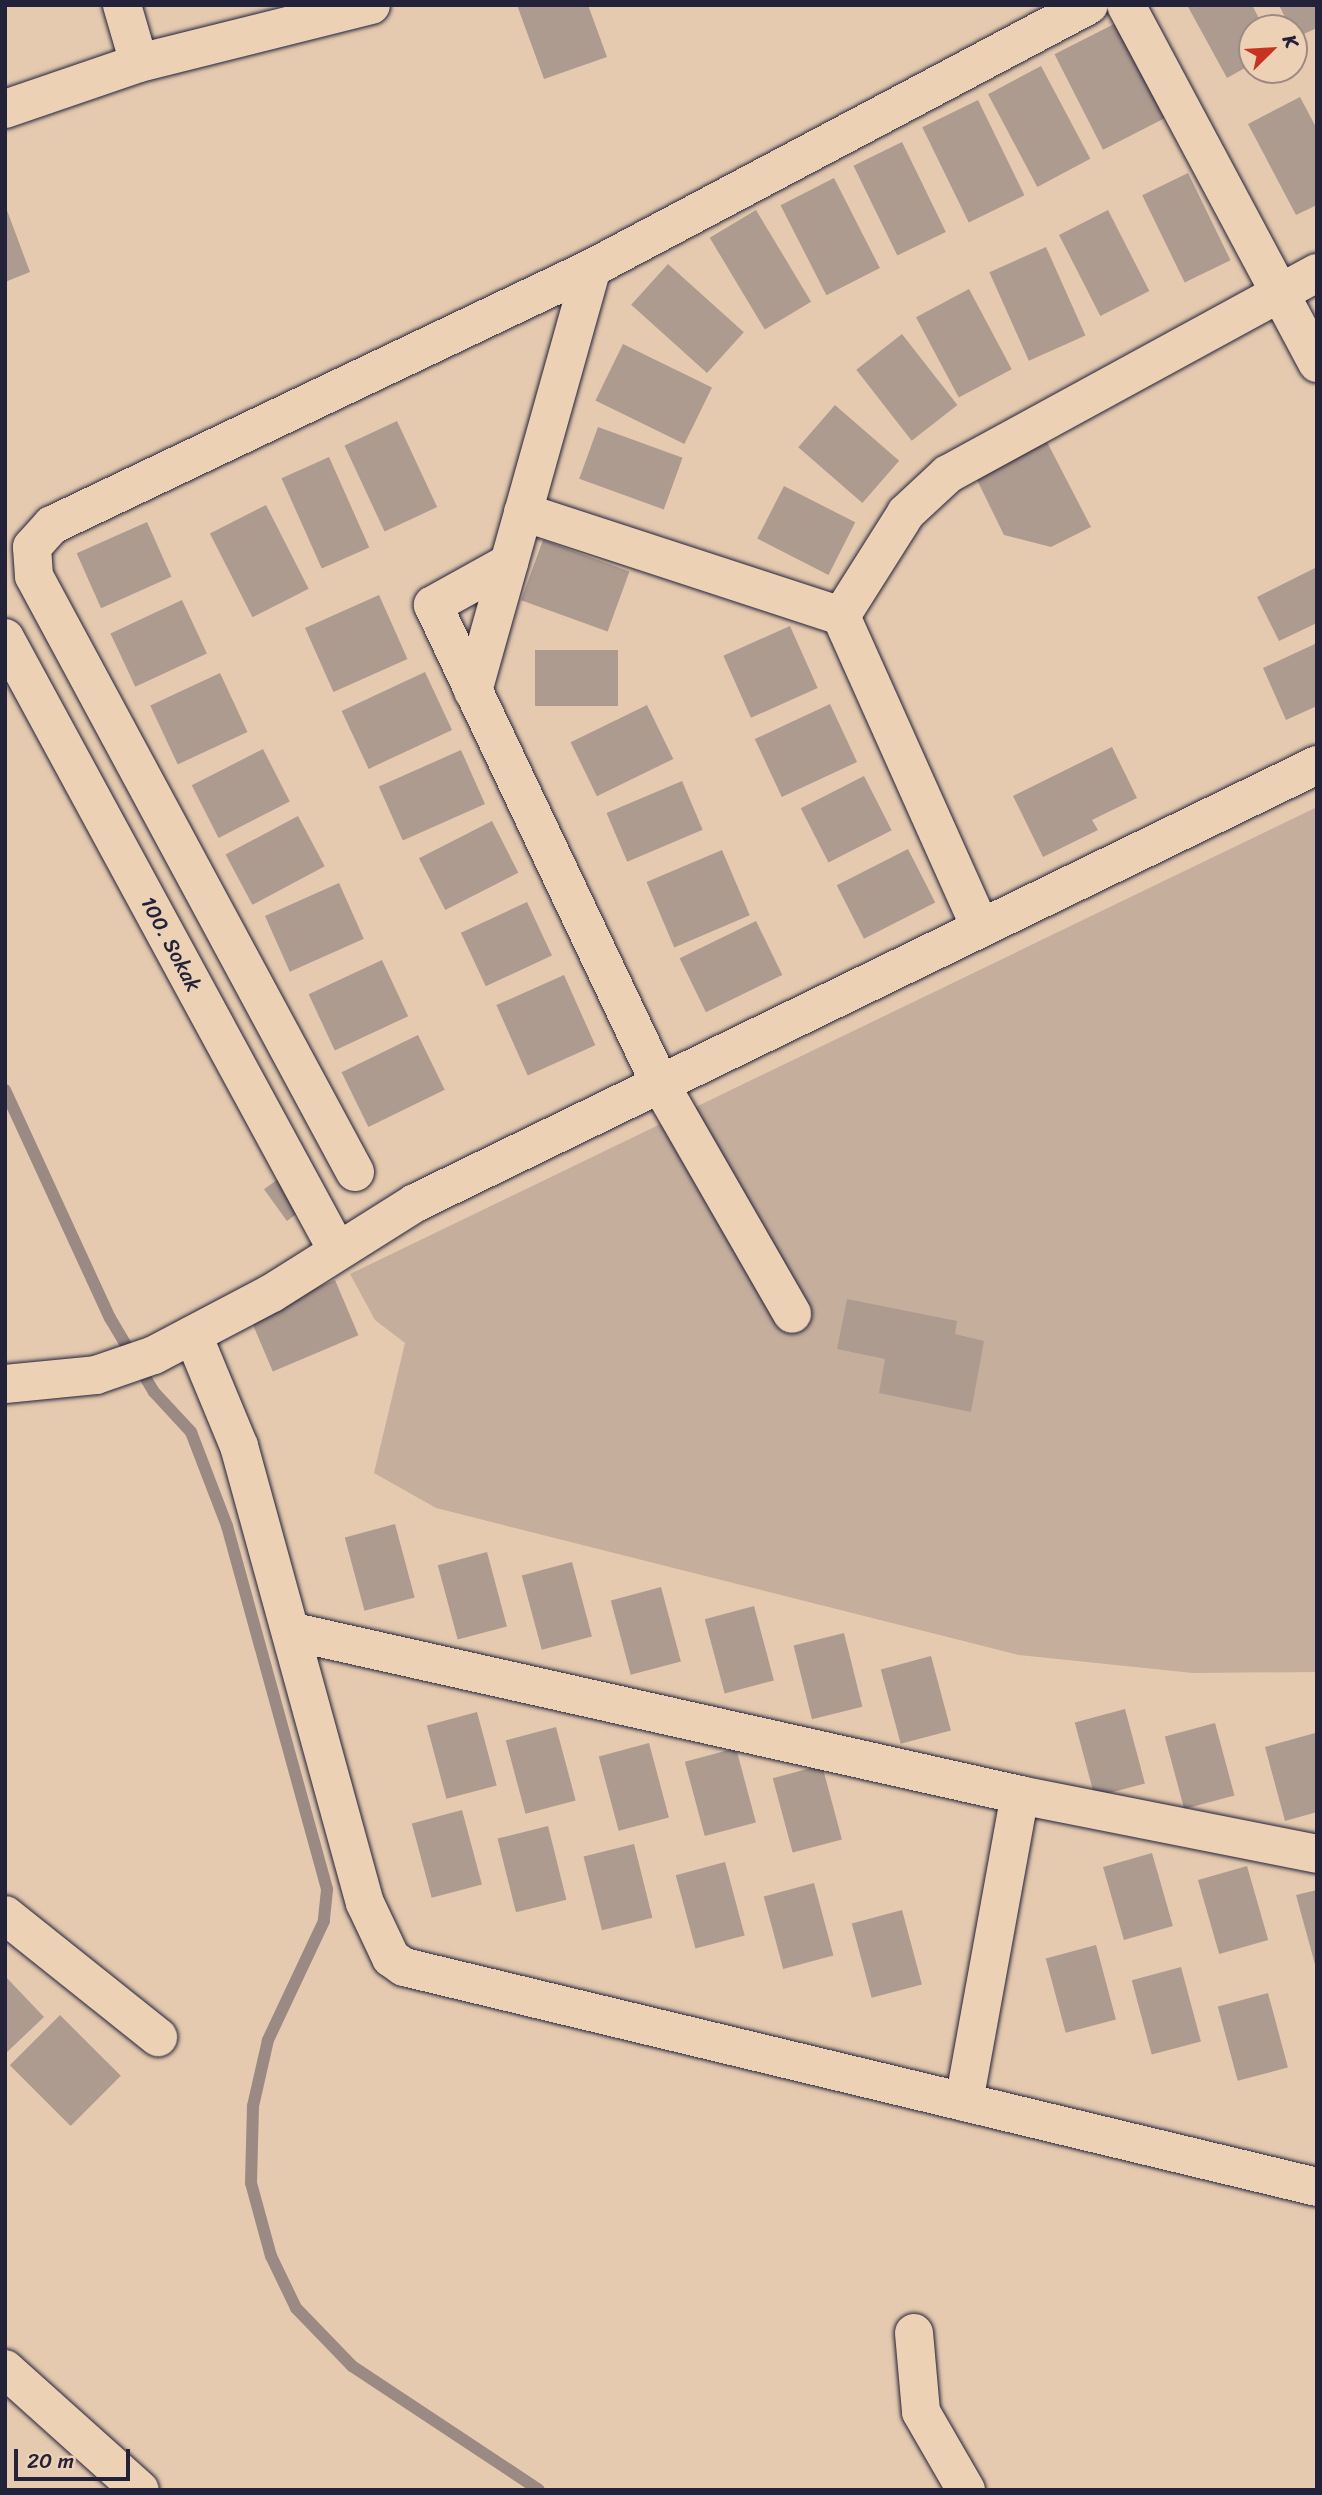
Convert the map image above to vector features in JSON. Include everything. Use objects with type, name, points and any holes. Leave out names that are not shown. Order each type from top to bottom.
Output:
[{"type":"street","points":[[122,5],[139,63]]},
{"type":"street","points":[[5,109],[139,63],[371,5]]},
{"type":"street","points":[[355,1172],[34,576],[32,547],[52,525],[592,268],[1089,5]]},
{"type":"street","points":[[1126,5],[1317,363]]},
{"type":"street","points":[[473,691],[592,268]]},
{"type":"street","points":[[841,617],[906,513],[947,474],[1317,273]]},
{"type":"street","points":[[523,512],[841,617],[980,927]]},
{"type":"street","points":[[509,563],[433,605],[660,1084],[792,1314]]},
{"type":"street","name":"100. Sokak","points":[[5,638],[337,1250]]},
{"type":"street","points":[[5,1384],[96,1375],[154,1355],[415,1202],[1317,765]]},
{"type":"street","points":[[192,1335],[229,1417],[294,1632],[365,1902],[397,1962],[1317,2187]]},
{"type":"street","points":[[294,1632],[1020,1795],[1317,1854]]},
{"type":"street","points":[[964,2102],[1020,1795]]},
{"type":"street","points":[[5,1915],[158,2038]]},
{"type":"street","points":[[914,2333],[921,2412],[965,2490]]},
{"type":"street","points":[[5,2369],[103,2477],[140,2490]]},
{"type":"shaded area","points":[[1317,807],[1317,1672],[1193,1673],[1019,1655],[436,1508],[374,1473],[405,1343],[375,1320],[350,1274]]},
{"type":"building","points":[[517,5],[588,5],[607,57],[544,79]]},
{"type":"building","points":[[1187,5],[1252,5],[1257,14],[1238,14],[1238,72],[1227,78]]},
{"type":"building","points":[[1279,5],[1317,5],[1317,28],[1308,32],[1308,14],[1283,14]]},
{"type":"building","points":[[1116,23],[1165,118],[1103,150],[1055,54]]},
{"type":"building","points":[[1041,66],[1090,159],[1037,187],[988,94]]},
{"type":"building","points":[[1300,97],[1317,129],[1317,205],[1296,215],[1248,124]]},
{"type":"building","points":[[978,100],[1024,195],[969,222],[922,127]]},
{"type":"building","points":[[902,142],[946,232],[897,256],[853,166]]},
{"type":"building","points":[[1188,173],[1231,260],[1185,283],[1142,195]]},
{"type":"building","points":[[834,178],[880,268],[826,295],[781,205]]},
{"type":"building","points":[[5,205],[30,272],[5,282]]},
{"type":"building","points":[[756,210],[811,302],[765,330],[710,238]]},
{"type":"building","points":[[1108,210],[1149,291],[1100,316],[1059,235]]},
{"type":"building","points":[[1046,247],[1085,336],[1029,361],[989,272]]},
{"type":"building","points":[[668,264],[744,332],[707,373],[631,305]]},
{"type":"building","points":[[969,289],[1012,369],[959,398],[916,317]]},
{"type":"building","points":[[902,334],[957,405],[912,441],[856,370]]},
{"type":"building","points":[[623,344],[712,387],[684,444],[595,401]]},
{"type":"building","points":[[835,405],[899,461],[862,503],[798,447]]},
{"type":"building","points":[[397,421],[437,507],[385,532],[344,446]]},
{"type":"building","points":[[598,427],[683,458],[664,509],[579,479]]},
{"type":"building","points":[[1047,442],[1091,527],[1051,547],[1004,535],[976,478]]},
{"type":"building","points":[[329,457],[369,547],[322,569],[281,478]]},
{"type":"building","points":[[784,486],[855,522],[828,575],[757,539]]},
{"type":"building","points":[[266,505],[309,589],[253,617],[210,534]]},
{"type":"building","points":[[147,522],[171,577],[101,608],[77,553]]},
{"type":"building","points":[[543,540],[629,571],[608,632],[521,600]]},
{"type":"building","points":[[1317,567],[1317,623],[1279,641],[1257,597]]},
{"type":"building","points":[[379,595],[407,659],[333,692],[305,628]]},
{"type":"building","points":[[182,600],[207,653],[135,687],[110,633]]},
{"type":"building","points":[[790,626],[818,688],[751,718],[723,656]]},
{"type":"building","points":[[1317,643],[1317,706],[1286,720],[1263,668]]},
{"type":"building","points":[[535,650],[618,650],[618,706],[535,706]]},
{"type":"building","points":[[425,672],[452,730],[369,769],[342,711]]},
{"type":"building","points":[[220,673],[247,732],[178,764],[150,706]]},
{"type":"building","points":[[830,704],[857,762],[782,797],[755,739]]},
{"type":"building","points":[[647,705],[673,759],[597,796],[571,742]]},
{"type":"building","points":[[1112,747],[1137,798],[1092,820],[1098,830],[1043,857],[1013,796]]},
{"type":"building","points":[[263,749],[290,802],[219,838],[192,785]]},
{"type":"building","points":[[461,750],[485,804],[403,841],[379,787]]},
{"type":"building","points":[[864,776],[892,830],[828,863],[801,808]]},
{"type":"building","points":[[682,781],[703,830],[627,862],[607,813]]},
{"type":"building","points":[[298,816],[325,866],[252,905],[226,854]]},
{"type":"building","points":[[492,821],[518,873],[445,910],[419,858]]},
{"type":"building","points":[[908,849],[935,902],[864,939],[837,885]]},
{"type":"building","points":[[722,850],[750,915],[674,947],[647,882]]},
{"type":"building","points":[[339,883],[364,939],[290,972],[265,916]]},
{"type":"building","points":[[527,902],[552,955],[486,986],[461,933]]},
{"type":"building","points":[[756,921],[782,975],[706,1012],[680,958]]},
{"type":"building","points":[[382,960],[408,1016],[335,1050],[309,994]]},
{"type":"building","points":[[564,975],[595,1045],[528,1075],[496,1005]]},
{"type":"building","points":[[418,1035],[445,1090],[368,1127],[342,1072]]},
{"type":"building","points":[[281,1177],[304,1209],[287,1221],[264,1189]]},
{"type":"building","points":[[335,1280],[358,1335],[273,1372],[249,1316]]},
{"type":"building","points":[[847,1299],[957,1321],[955,1334],[984,1341],[971,1412],[879,1393],[885,1359],[837,1349]]},
{"type":"building","points":[[395,1524],[415,1597],[364,1611],[345,1537]]},
{"type":"building","points":[[487,1552],[507,1626],[458,1640],[438,1565]]},
{"type":"building","points":[[572,1562],[592,1636],[542,1650],[522,1575]]},
{"type":"building","points":[[661,1587],[681,1661],[631,1675],[611,1600]]},
{"type":"building","points":[[754,1606],[774,1680],[725,1694],[705,1619]]},
{"type":"building","points":[[844,1633],[862,1707],[812,1719],[794,1646]]},
{"type":"building","points":[[931,1656],[951,1730],[901,1744],[881,1669]]},
{"type":"building","points":[[1125,1709],[1145,1783],[1095,1797],[1075,1722]]},
{"type":"building","points":[[477,1712],[497,1785],[446,1799],[427,1725]]},
{"type":"building","points":[[1215,1723],[1234,1795],[1184,1809],[1165,1736]]},
{"type":"building","points":[[556,1727],[576,1800],[525,1814],[506,1740]]},
{"type":"building","points":[[1315,1733],[1317,1812],[1285,1821],[1265,1747]]},
{"type":"building","points":[[649,1743],[669,1817],[619,1831],[599,1756]]},
{"type":"building","points":[[736,1748],[756,1822],[705,1836],[685,1762]]},
{"type":"building","points":[[822,1765],[842,1839],[793,1853],[773,1778]]},
{"type":"building","points":[[462,1810],[482,1884],[432,1898],[412,1823]]},
{"type":"building","points":[[548,1826],[566,1900],[516,1912],[498,1839]]},
{"type":"building","points":[[634,1844],[652,1918],[602,1930],[584,1857]]},
{"type":"building","points":[[1152,1853],[1173,1926],[1124,1940],[1103,1867]]},
{"type":"building","points":[[725,1862],[745,1935],[695,1949],[676,1875]]},
{"type":"building","points":[[1247,1866],[1268,1940],[1219,1954],[1198,1880]]},
{"type":"building","points":[[814,1883],[833,1955],[783,1969],[764,1896]]},
{"type":"building","points":[[1317,1890],[1317,1968],[1316,1968],[1296,1895]]},
{"type":"building","points":[[902,1910],[922,1984],[872,1998],[852,1923]]},
{"type":"building","points":[[1096,1945],[1116,2019],[1066,2033],[1046,1958]]},
{"type":"building","points":[[1181,1967],[1201,2041],[1152,2055],[1132,1980]]},
{"type":"building","points":[[5,1976],[44,2017],[5,2054]]},
{"type":"building","points":[[1268,1993],[1288,2067],[1238,2081],[1218,2006]]},
{"type":"building","points":[[60,2015],[121,2076],[71,2126],[10,2065]]},
{"type":"waterway","points":[[5,1090],[110,1318],[154,1392],[191,1432],[227,1526],[327,1890],[324,1921],[268,2040],[253,2106],[251,2183],[271,2256],[296,2308],[352,2366],[539,2490]]}]
